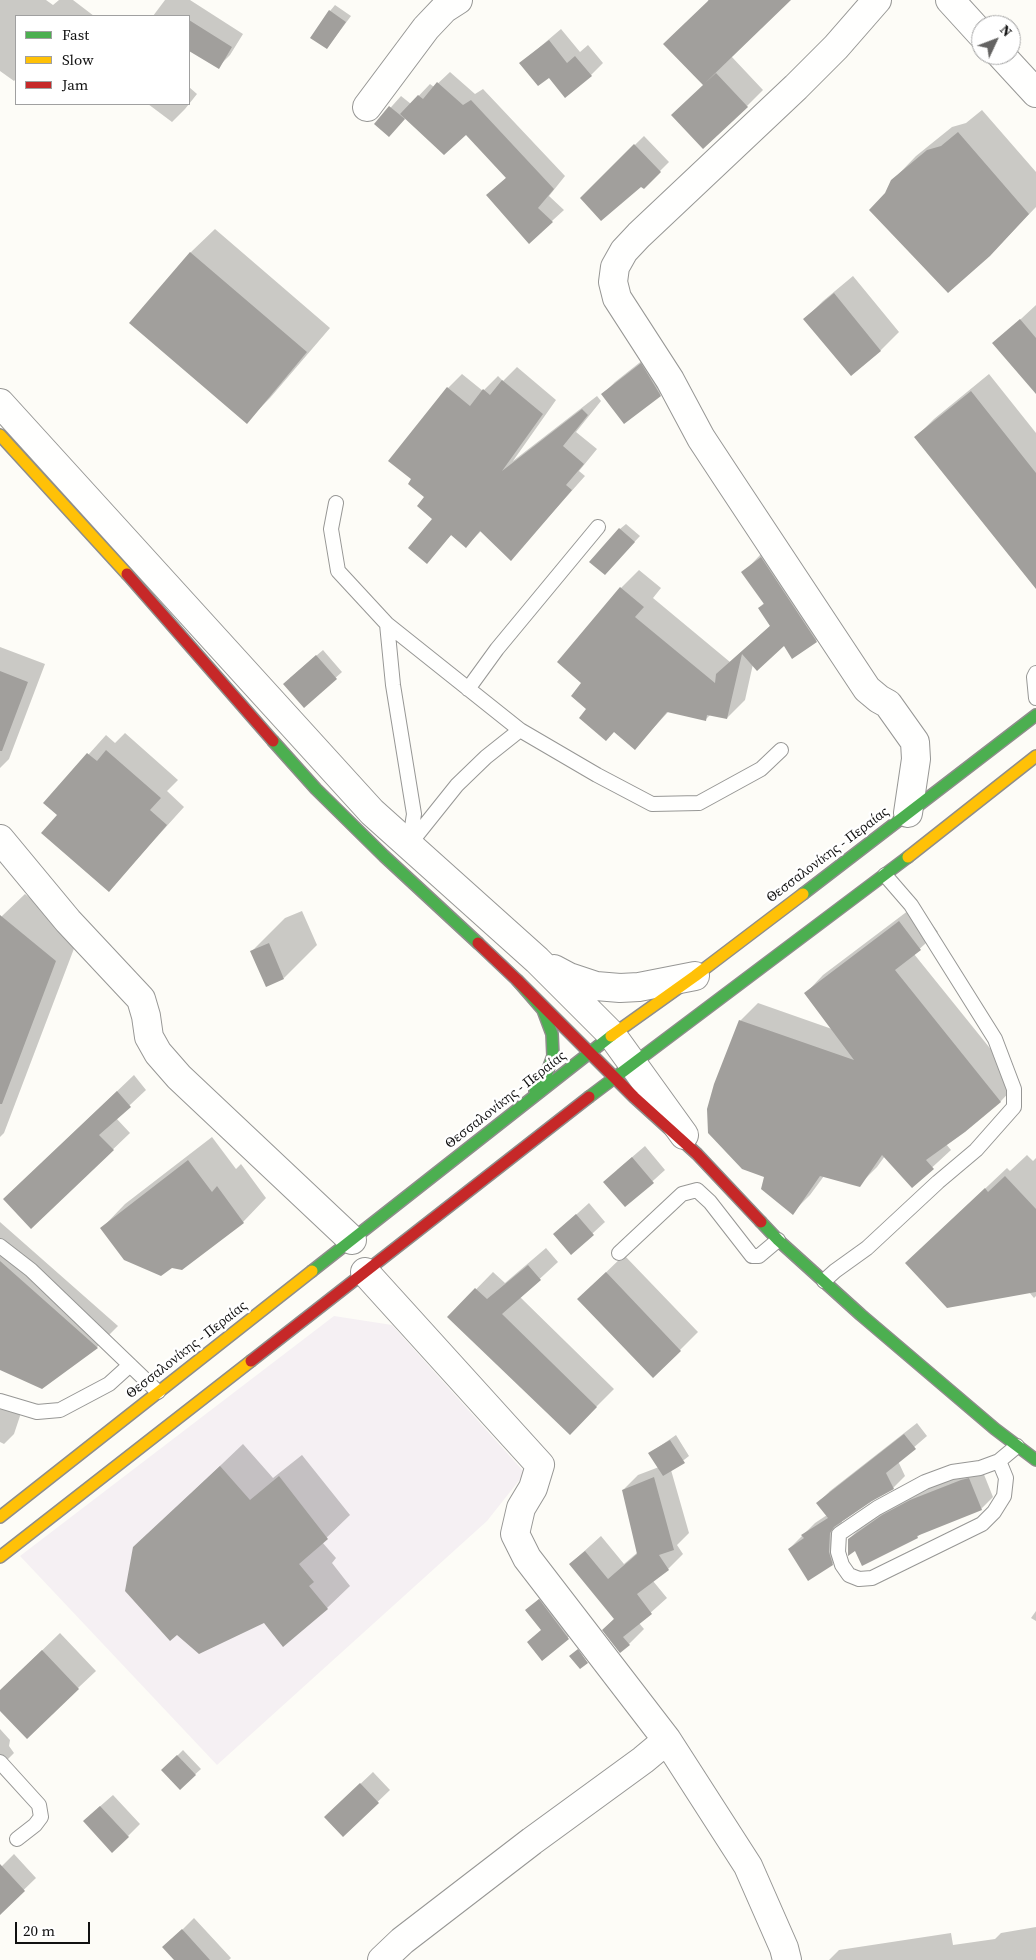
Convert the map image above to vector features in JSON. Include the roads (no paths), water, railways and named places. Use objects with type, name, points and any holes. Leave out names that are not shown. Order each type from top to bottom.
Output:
[{"type":"main road","points":[[0,435],[157,606],[316,789],[384,856],[517,980],[589,1053],[624,1071]]},
{"type":"main road","name":"Θεσσαλονίκης - Περαίας","points":[[0,1517],[612,1035],[695,976],[1036,714]]},
{"type":"main road","points":[[0,1557],[624,1071],[885,875],[1036,756]]},
{"type":"main road","points":[[517,980],[543,1010],[552,1034],[553,1056],[546,1074],[529,1100]]},
{"type":"main road","points":[[697,1154],[778,1240],[860,1316],[1036,1460]]},
{"type":"street","points":[[367,107],[426,28],[444,9],[458,0]]},
{"type":"street","points":[[877,0],[836,47],[796,87],[638,234],[624,251],[615,267],[613,282],[617,298],[670,380],[701,438],[867,689],[888,704],[915,742],[916,760],[908,813]]},
{"type":"street","points":[[950,0],[971,23]]},
{"type":"street","points":[[1010,65],[1036,93]]},
{"type":"street","points":[[0,403],[372,812],[537,960],[612,1035],[624,1071],[697,1154]]},
{"type":"street","points":[[0,839],[68,921],[141,999],[149,1037],[158,1053],[179,1077],[352,1240]]},
{"type":"street","points":[[537,960],[568,977],[596,986],[639,987],[695,976]]},
{"type":"street","points":[[365,1272],[540,1464],[533,1488],[521,1508],[515,1534],[527,1558],[667,1740],[748,1866],[784,1948],[787,1960]]},
{"type":"street","points":[[382,1960],[402,1941],[667,1740]]},
{"type":"lane","points":[[336,503],[332,529],[338,571],[387,624],[520,730],[597,776],[652,804],[699,803],[761,769],[781,750]]},
{"type":"lane","points":[[468,689],[497,649],[598,527]]},
{"type":"lane","points":[[387,624],[393,684],[414,814],[409,846]]},
{"type":"lane","points":[[1036,673],[1034,677],[1036,698]]},
{"type":"lane","points":[[409,846],[457,785],[486,757],[520,730]]},
{"type":"lane","points":[[824,1281],[867,1248],[938,1182],[976,1150],[1014,1108],[1014,1089],[995,1039],[912,905],[885,875]]},
{"type":"lane","points":[[619,1253],[682,1194],[698,1190],[710,1202],[752,1256],[759,1256],[778,1240]]},
{"type":"lane","points":[[0,1246],[31,1270],[158,1392]]},
{"type":"lane","points":[[0,1401],[37,1412],[60,1410],[108,1384],[130,1365]]},
{"type":"lane","points":[[1000,1461],[1006,1478],[1004,1496],[994,1512],[982,1524],[872,1578],[859,1579],[849,1575],[842,1565],[838,1552],[839,1534],[878,1508],[925,1482],[952,1472],[980,1468],[1000,1461],[1017,1446]]},
{"type":"lane","points":[[0,1762],[39,1804],[41,1818],[17,1839]]}]
